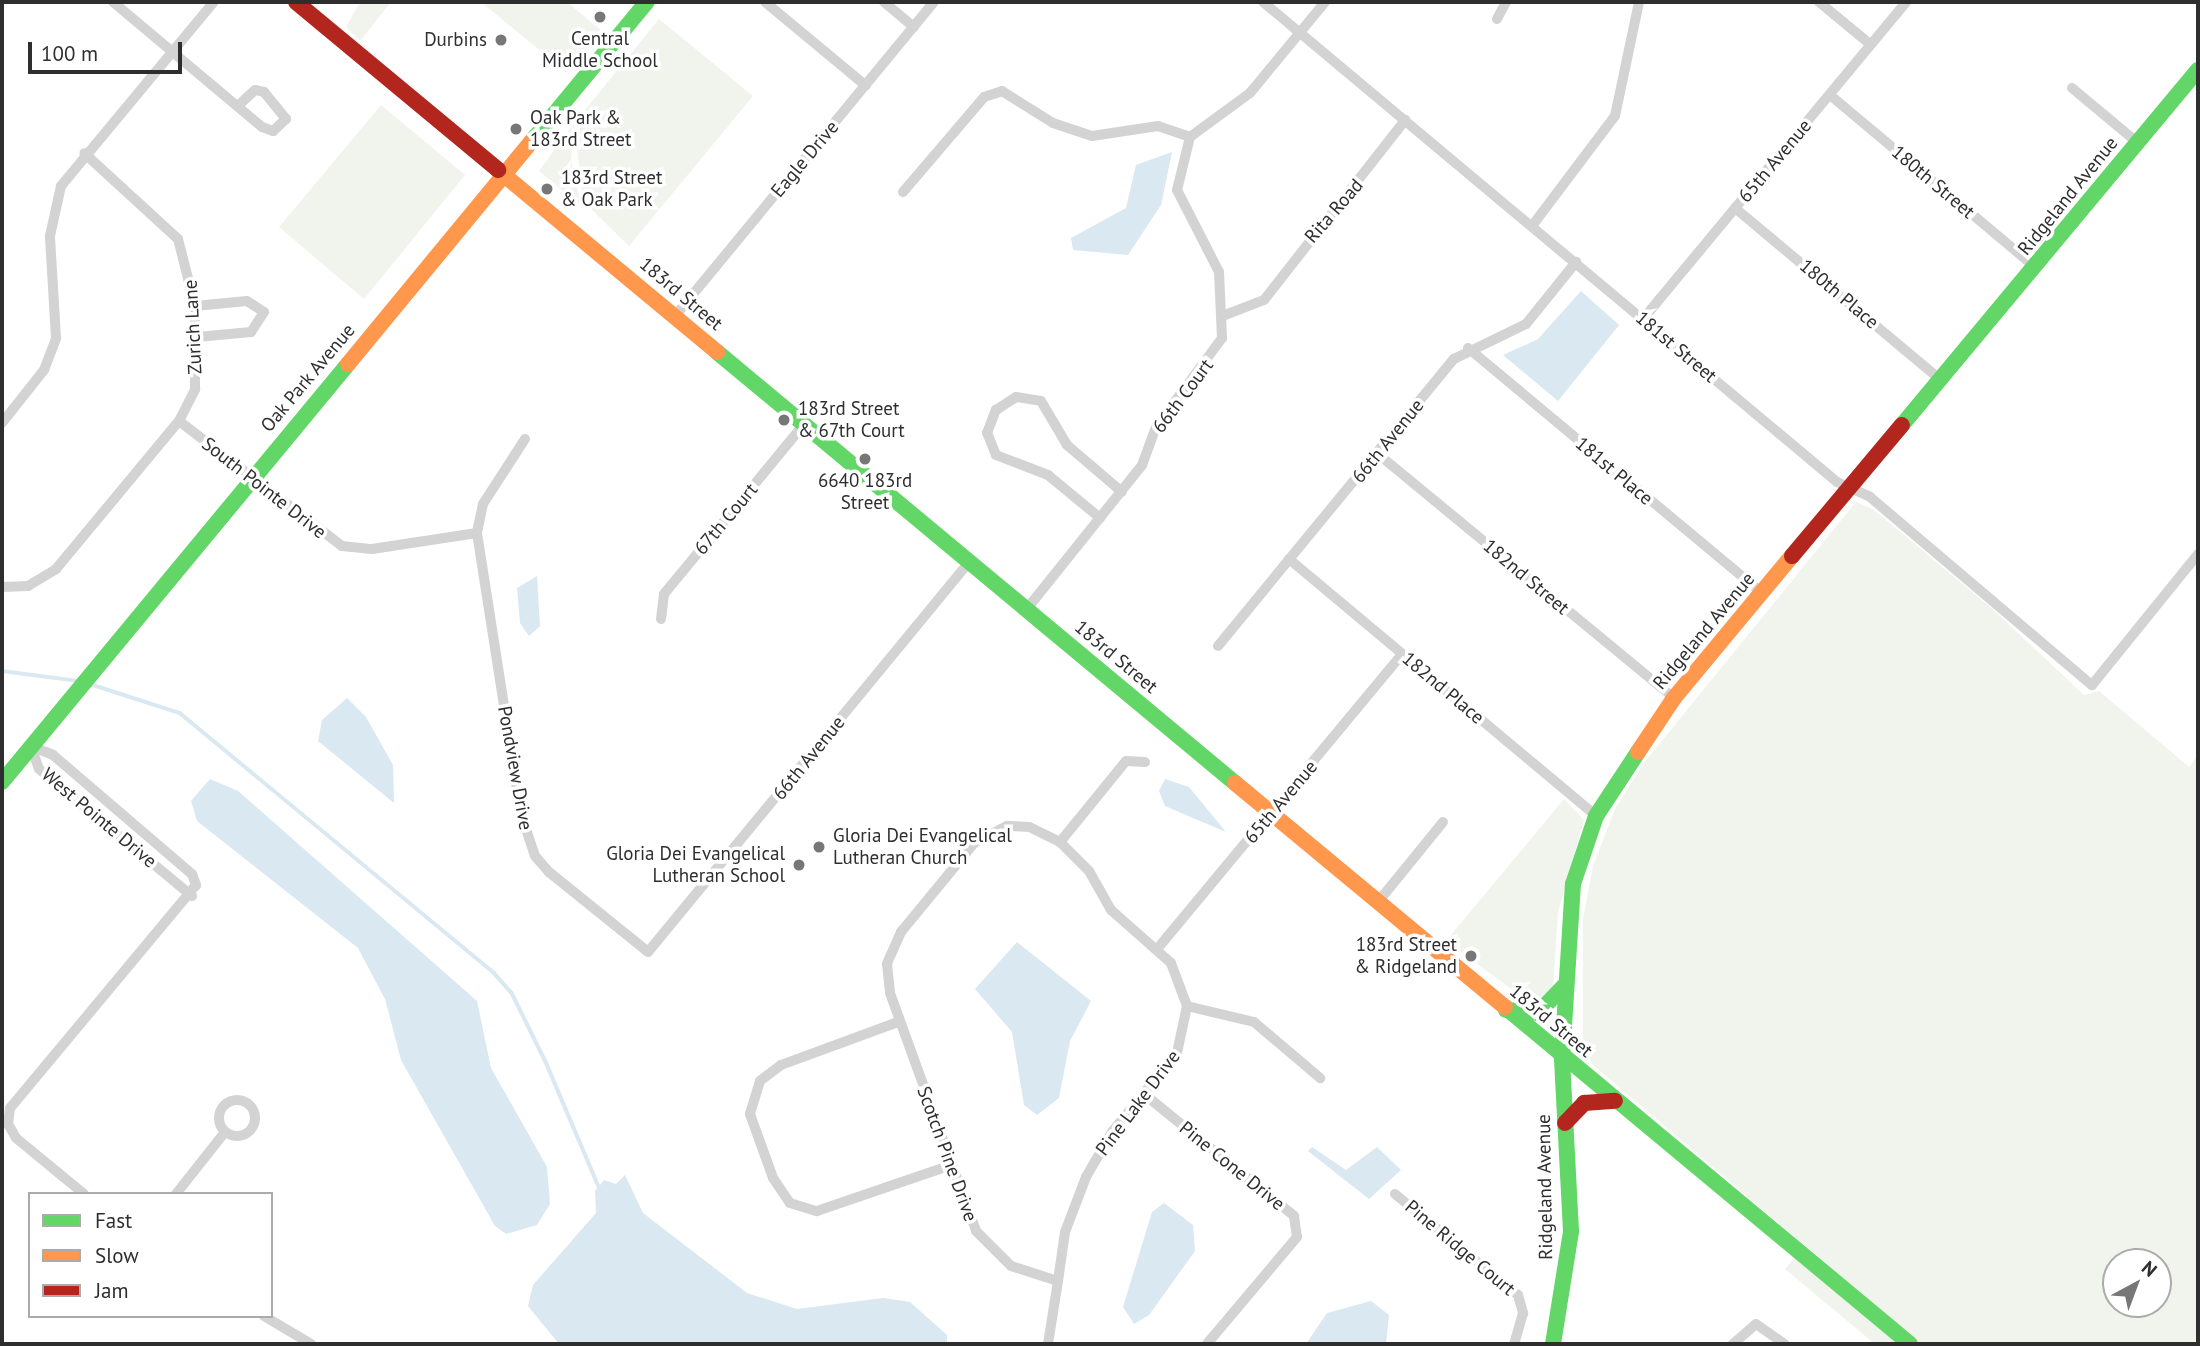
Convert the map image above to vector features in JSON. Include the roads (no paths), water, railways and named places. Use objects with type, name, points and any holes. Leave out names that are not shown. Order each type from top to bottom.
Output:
[{"type":"street","points":[[113,2],[238,106]]},
{"type":"street","points":[[2,423],[53,350],[50,223],[61,186],[84,153],[214,2]]},
{"type":"street","name":"183rd Street","points":[[296,2],[1562,1058],[1910,1344]]},
{"type":"street","name":"Oak Park Avenue","points":[[2,782],[647,2]]},
{"type":"street","points":[[765,2],[866,86]]},
{"type":"street","points":[[884,2],[914,27]]},
{"type":"street","name":"Eagle Drive","points":[[675,316],[934,2]]},
{"type":"street","name":"181st Street","points":[[1264,2],[1837,482],[1853,489],[2091,685],[2198,554]]},
{"type":"street","points":[[903,192],[984,97],[1002,91],[1083,133],[1125,135],[1158,126],[1190,137],[1250,93],[1325,2]]},
{"type":"street","points":[[1497,19],[1506,2]]},
{"type":"street","points":[[1532,226],[1615,116],[1639,2]]},
{"type":"street","points":[[1819,2],[1871,45]]},
{"type":"street","name":"65th Avenue","points":[[1643,319],[1906,2]]},
{"type":"street","name":"Ridgeland Avenue","points":[[1553,1344],[1571,1231],[1562,1058],[1564,986],[1573,884],[1596,816],[1674,698],[1853,489],[2198,70]]},
{"type":"street","points":[[2072,88],[2138,143]]},
{"type":"street","name":"180th Street","points":[[1830,95],[2036,268]]},
{"type":"street","name":"Rita Road","points":[[1225,315],[1264,300],[1405,120]]},
{"type":"street","name":"66th Court","points":[[1026,610],[1142,465],[1156,427],[1214,355],[1225,315],[1219,272],[1177,191],[1190,137]]},
{"type":"street","name":"Zurich Lane","points":[[2,587],[47,577],[179,421],[195,389],[197,337],[190,269],[173,230],[84,153]]},
{"type":"street","name":"180th Place","points":[[1735,208],[1942,381]]},
{"type":"street","name":"66th Avenue","points":[[1218,646],[1468,348],[1526,324],[1576,262]]},
{"type":"street","points":[[195,306],[253,302],[264,318],[251,332],[197,337]]},
{"type":"street","name":"181st Place","points":[[1468,348],[1762,593]]},
{"type":"street","points":[[1101,518],[1048,475],[996,455],[986,433],[996,410],[1016,397],[1041,401],[1068,445],[1122,492]]},
{"type":"street","name":"South Pointe Drive","points":[[179,421],[342,546],[372,549],[477,533]]},
{"type":"street","name":"67th Court","points":[[660,619],[664,594],[804,424]]},
{"type":"street","points":[[477,533],[483,504],[525,439]]},
{"type":"street","name":"182nd Street","points":[[1378,454],[1674,698]]},
{"type":"street","name":"Pondview Drive","points":[[477,533],[526,835],[549,872],[648,952]]},
{"type":"street","name":"182nd Place","points":[[1289,559],[1596,816]]},
{"type":"street","name":"66th Avenue","points":[[648,952],[969,562]]},
{"type":"street","name":"65th Avenue","points":[[1158,948],[1402,654]]},
{"type":"street","name":"West Pointe Drive","points":[[31,746],[53,755],[192,874],[192,896]]},
{"type":"street","name":"West Pointe Drive","points":[[31,746],[39,769],[192,896]]},
{"type":"street","points":[[1060,842],[1126,761],[1145,762]]},
{"type":"street","points":[[1378,902],[1443,822]]},
{"type":"street","name":"Scotch Pine Drive","points":[[1058,1281],[992,1252],[976,1231],[898,1023],[890,993],[893,946],[969,848],[990,831],[1018,826],[1060,842]]},
{"type":"street","name":"Pine Lake Drive","points":[[1048,1344],[1065,1232],[1086,1177],[1181,1046],[1188,1006],[1177,972],[1158,948],[1111,910],[1089,871],[1060,842]]},
{"type":"street","points":[[82,1192],[8,1124],[10,1108],[192,896]]},
{"type":"street","points":[[1505,1010],[1538,1013],[1564,986]]},
{"type":"street","points":[[1188,1006],[1254,1022],[1320,1078]]},
{"type":"street","points":[[898,1023],[781,1065],[760,1081],[750,1114],[773,1178],[790,1203],[817,1211],[951,1165]]},
{"type":"street","name":"Pine Cone Drive","points":[[1144,1094],[1294,1216],[1297,1237],[1207,1344]]},
{"type":"street","points":[[1565,1123],[1584,1102],[1615,1101]]},
{"type":"street","points":[[178,1192],[225,1132]]},
{"type":"street","name":"Pine Ridge Court","points":[[1395,1194],[1518,1295],[1523,1313],[1514,1344]]},
{"type":"street","points":[[267,1318],[311,1344]]},
{"type":"street","points":[[1733,1344],[1756,1324],[1786,1344]]},
{"type":"waterway","points":[[2,671],[79,681]]},
{"type":"waterway","points":[[90,684],[180,713],[494,973],[512,993],[546,1062],[600,1189]]},
{"type":"place","name":"Central Middle School","points":[[600,17]]},
{"type":"place","name":"Durbins","points":[[501,40]]},
{"type":"place","name":"Oak Park & 183rd Street","points":[[516,129]]},
{"type":"place","name":"183rd Street & Oak Park","points":[[547,189]]},
{"type":"place","name":"183rd Street & 67th Court","points":[[784,420]]},
{"type":"place","name":"6640 183rd Street","points":[[865,459]]},
{"type":"place","name":"Gloria Dei Evangelical Lutheran Church","points":[[819,847]]},
{"type":"place","name":"Gloria Dei Evangelical Lutheran School","points":[[799,865]]},
{"type":"place","name":"183rd Street & Ridgeland","points":[[1471,956]]}]
